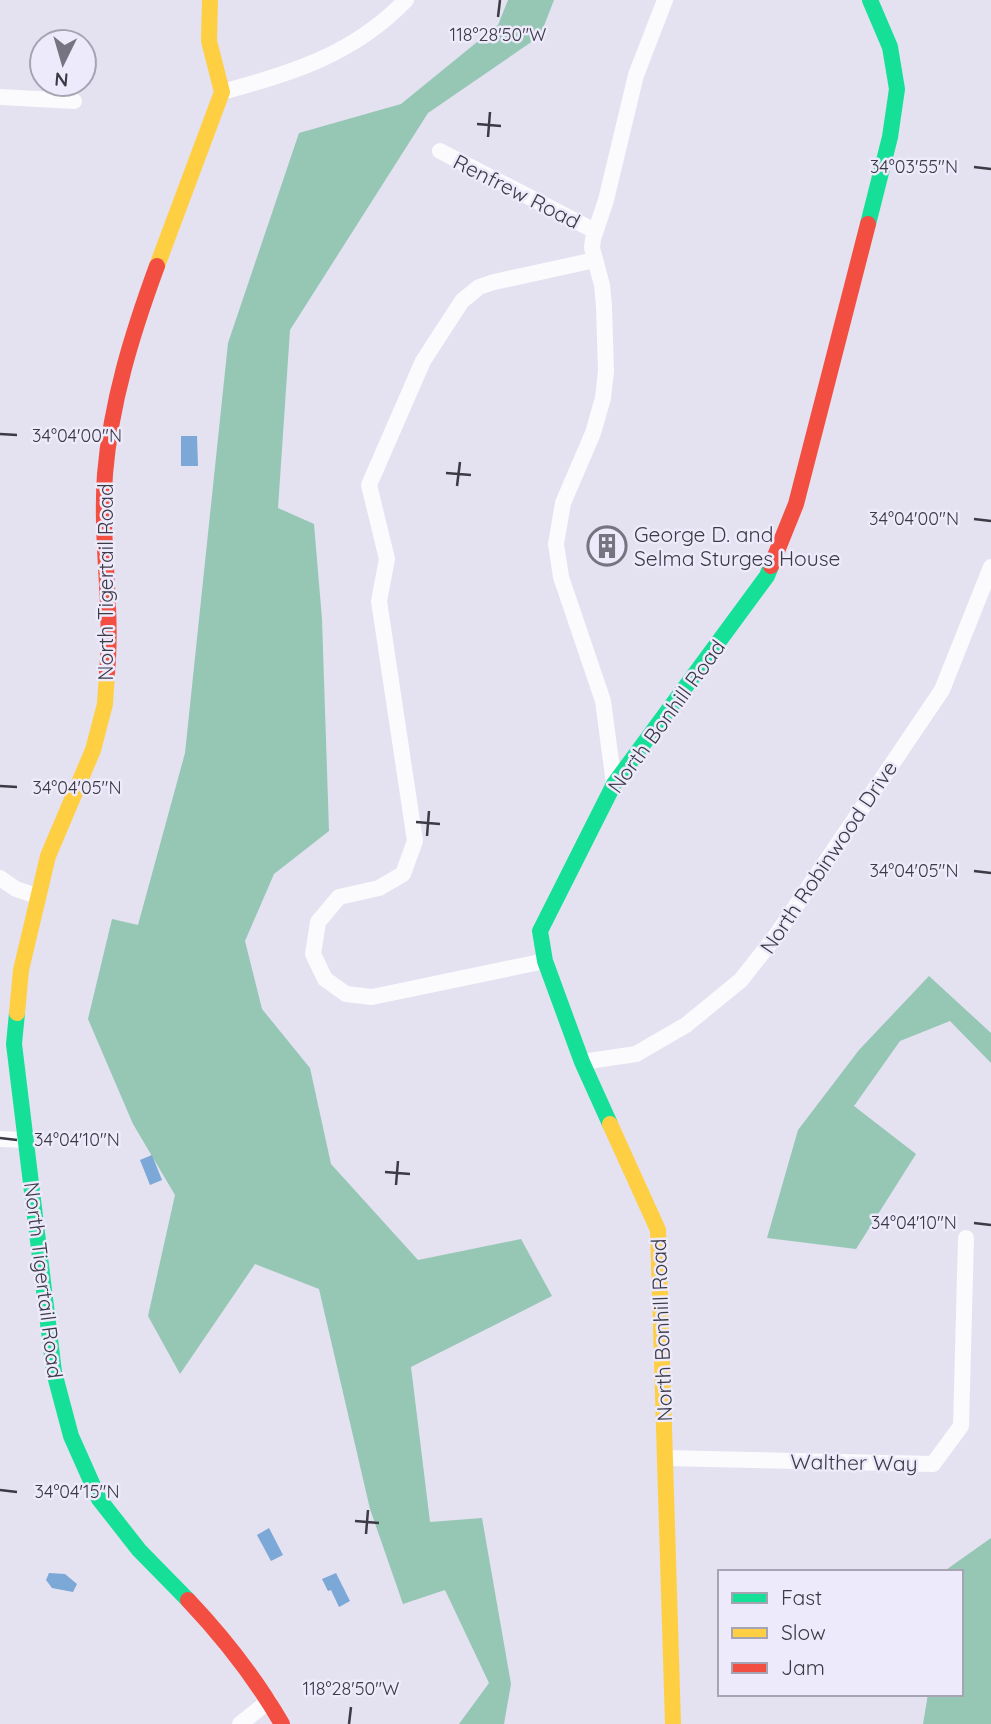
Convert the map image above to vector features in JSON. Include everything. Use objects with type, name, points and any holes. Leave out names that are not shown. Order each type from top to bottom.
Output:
[{"type":"street","points":[[210,0],[209,41],[222,92],[316,64],[358,41],[389,18],[407,0]]},
{"type":"street","points":[[614,784],[603,701],[561,577],[556,544],[563,503],[593,433],[603,398],[606,371],[604,306],[602,285],[592,248],[595,231],[606,200],[636,75],[665,0]]},
{"type":"street","name":"North Bonhill Road","points":[[673,1724],[658,1230],[582,1062],[545,961],[540,932],[614,784],[767,576],[796,504],[890,137],[897,89],[890,47],[870,0]]},
{"type":"street","name":"North Tigertail Road","points":[[222,92],[127,355],[113,414],[104,475],[110,653],[105,704],[93,750],[48,856],[37,896],[20,970],[14,1044],[54,1372],[71,1436],[99,1499],[139,1550],[218,1631],[269,1701],[282,1724]]},
{"type":"street","points":[[0,97],[74,101]]},
{"type":"street","name":"Renfrew Road","points":[[440,151],[595,231]]},
{"type":"street","points":[[545,961],[372,997],[346,994],[325,979],[313,954],[318,922],[339,897],[379,888],[402,874],[415,841],[379,601],[387,559],[369,485],[423,361],[462,301],[479,287],[494,282],[595,260]]},
{"type":"street","name":"North Robinwood Drive","points":[[582,1062],[636,1054],[686,1025],[741,981],[777,934],[942,690],[991,566]]},
{"type":"street","points":[[0,878],[16,889],[37,896]]},
{"type":"street","points":[[0,1139],[26,1140]]},
{"type":"street","name":"Walther Way","points":[[666,1458],[933,1464],[961,1426],[966,1238]]},
{"type":"street","points":[[240,1724],[269,1701]]},
{"type":"green space","points":[[508,0],[554,0],[540,36],[428,113],[290,330],[278,508],[314,524],[322,619],[329,831],[274,874],[245,941],[262,1009],[310,1068],[331,1164],[418,1260],[521,1239],[552,1296],[411,1367],[430,1522],[482,1518],[511,1684],[504,1724],[459,1724],[489,1683],[445,1590],[403,1604],[370,1509],[319,1289],[255,1264],[180,1374],[148,1316],[175,1195],[133,1124],[88,1019],[112,919],[138,925],[185,753],[228,343],[299,133],[401,104],[498,25]]},
{"type":"green space","points":[[929,976],[991,1033],[991,1063],[950,1021],[900,1041],[854,1106],[916,1154],[856,1249],[767,1238],[798,1130],[859,1050]]},
{"type":"green space","points":[[991,1538],[991,1724],[923,1724],[928,1696],[963,1696],[963,1570],[946,1570]]},
{"type":"water","points":[[181,436],[197,436],[198,466],[181,466]]},
{"type":"water","points":[[152,1155],[162,1180],[150,1185],[140,1160]]},
{"type":"water","points":[[269,1528],[283,1555],[271,1561],[257,1535]]},
{"type":"water","points":[[49,1573],[65,1574],[77,1584],[73,1592],[52,1588],[46,1580]]},
{"type":"water","points":[[336,1573],[350,1601],[339,1607],[322,1579]]},
{"type":"traffic: fast","points":[[868,224],[890,137],[897,89],[890,47],[870,0]]},
{"type":"traffic: fast","points":[[610,1124],[582,1062],[545,961],[540,931],[614,784],[767,576],[771,566]]},
{"type":"traffic: fast","points":[[17,1013],[14,1044],[54,1372],[71,1436],[99,1499],[139,1550],[188,1600]]},
{"type":"traffic: slow","points":[[157,266],[222,92],[209,41],[210,0]]},
{"type":"traffic: slow","points":[[17,1013],[21,970],[48,856],[93,750],[105,704],[107,673]]},
{"type":"traffic: slow","points":[[610,1124],[658,1230],[673,1724]]},
{"type":"traffic: jam","points":[[771,566],[796,504],[868,224]]},
{"type":"traffic: jam","points":[[107,673],[109,623],[104,499],[108,447],[124,368],[157,266]]},
{"type":"traffic: jam","points":[[188,1600],[239,1659],[282,1724]]},
{"type":"place","name":"George D. and Selma Sturges House","points":[[607,546]]}]
